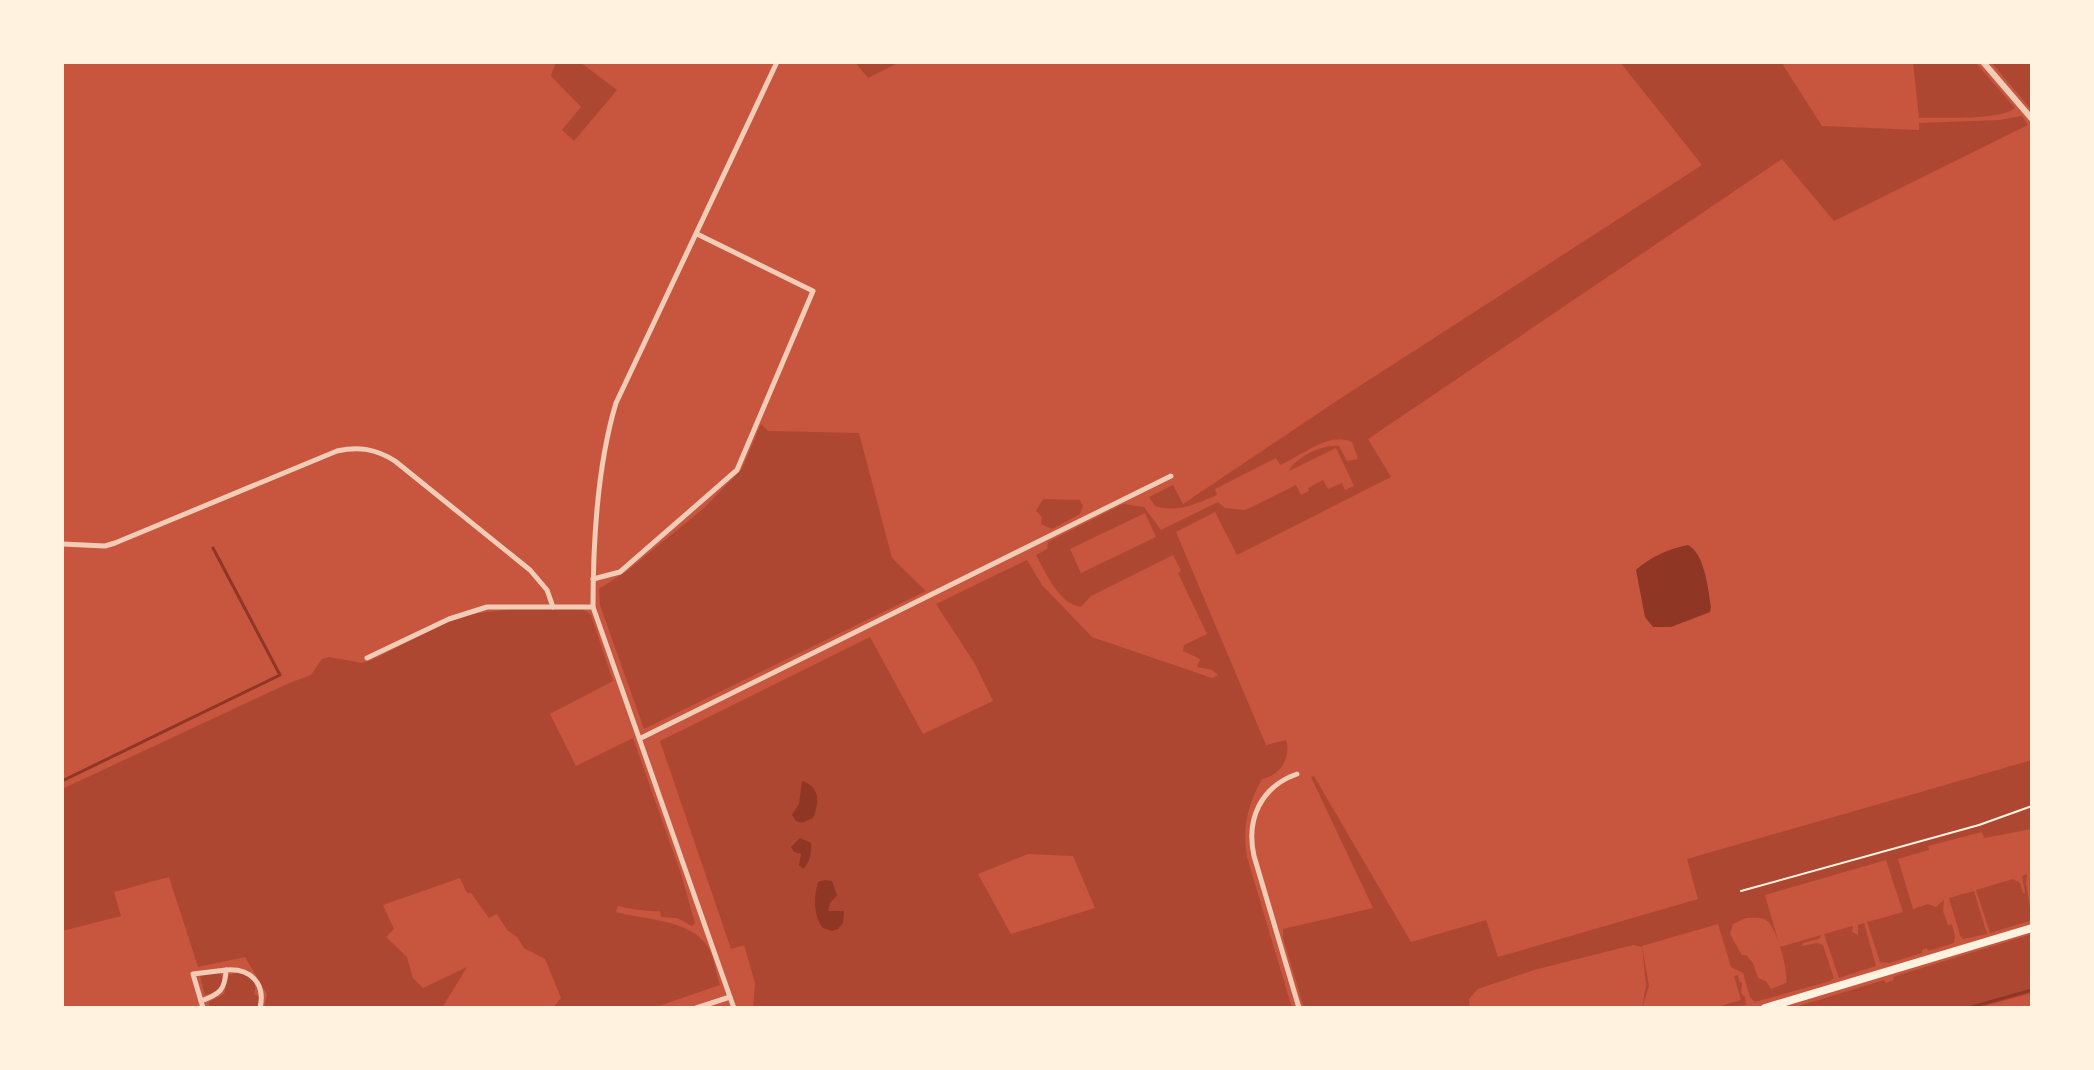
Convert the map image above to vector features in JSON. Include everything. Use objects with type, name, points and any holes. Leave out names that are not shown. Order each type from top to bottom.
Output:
[{"type":"highway","points":[[1765,1008],[2032,928]]},
{"type":"street","points":[[734,1008],[593,607],[593,579],[605,454],[613,415],[625,381],[777,62]]},
{"type":"street","points":[[1983,62],[2032,119]]},
{"type":"street","points":[[593,579],[620,572],[737,470],[813,291],[697,234]]},
{"type":"street","points":[[62,544],[105,546],[115,543],[337,451],[361,448],[373,450],[395,461],[530,570],[547,590],[553,607]]},
{"type":"street","points":[[641,738],[1171,476]]},
{"type":"street","points":[[367,658],[449,619],[487,607],[593,607]]},
{"type":"street","points":[[1297,774],[1281,780],[1262,798],[1253,817],[1251,836],[1254,856],[1299,1008]]},
{"type":"street","points":[[226,970],[226,981],[220,994],[202,1005],[193,974],[226,970],[238,969],[249,972],[256,979],[260,988],[260,1008]]},
{"type":"street","points":[[696,1008],[730,997]]},
{"type":"path","points":[[1741,891],[1979,825],[2032,806]]},
{"type":"shaded area","points":[[556,62],[580,62],[617,90],[574,141],[562,130],[581,107],[551,76]]},
{"type":"shaded area","points":[[855,62],[900,62],[868,78]]},
{"type":"shaded area","points":[[1620,62],[1786,62],[1783,65],[1822,126],[1919,130],[1919,123],[2000,120],[2022,116],[2028,125],[1834,221],[1782,159],[1368,439],[1391,477],[1237,555],[1215,512],[1176,532],[1266,745],[1286,740],[1287,753],[1283,765],[1274,774],[1262,779],[1253,797],[1245,836],[1247,857],[1292,1008],[753,1008],[755,983],[744,945],[731,949],[660,741],[870,637],[923,734],[993,701],[975,664],[936,604],[1027,560],[1042,585],[1092,637],[1212,678],[1218,675],[1212,670],[1197,667],[1200,659],[1183,651],[1184,645],[1207,634],[1178,573],[1181,571],[1173,555],[1091,596],[1081,607],[1073,605],[1060,594],[1036,555],[1047,549],[1048,542],[1123,504],[1144,507],[1161,530],[1218,502],[1225,508],[1244,510],[1296,485],[1301,495],[1323,480],[1328,489],[1342,483],[1345,490],[1354,486],[1336,448],[1289,471],[1304,456],[1326,447],[1339,446],[1347,461],[1358,459],[1352,442],[1343,439],[1325,442],[1280,465],[1276,458],[1215,489],[1217,495],[1194,504],[1164,508],[1155,506],[1149,497],[1173,485],[1183,504],[1702,165]],"holes":[[[1145,513],[1156,537],[1081,573],[1070,549]],[[1028,854],[1073,856],[1095,908],[1011,934],[978,874]]]},
{"type":"shaded area","points":[[1913,62],[1975,62],[2015,108],[1984,117],[1919,118]]},
{"type":"shaded area","points":[[1991,62],[2032,62],[2032,110],[2029,107]]},
{"type":"shaded area","points":[[761,424],[768,431],[859,433],[892,558],[926,591],[644,729],[600,605],[599,589],[627,571],[704,508],[742,469]]},
{"type":"shaded area","points":[[1043,499],[1080,500],[1083,506],[1080,514],[1052,529],[1041,524],[1042,517],[1036,511]]},
{"type":"shaded area","points":[[1688,545],[1698,556],[1705,573],[1710,612],[1671,627],[1653,627],[1645,617],[1636,570],[1660,554]]},
{"type":"shaded area","points":[[581,608],[591,615],[613,681],[550,714],[576,766],[633,738],[695,923],[692,926],[677,918],[661,917],[660,911],[618,906],[616,912],[680,926],[702,939],[709,949],[720,985],[653,1008],[553,1008],[561,998],[545,959],[524,948],[497,914],[489,918],[471,893],[467,893],[460,878],[383,905],[394,929],[386,937],[407,957],[413,978],[423,988],[467,967],[442,1008],[264,1008],[267,994],[245,957],[198,967],[169,877],[114,892],[121,916],[62,931],[62,789],[311,675],[322,659],[329,657],[362,663],[372,660],[453,619],[472,614],[512,609]]},
{"type":"shaded area","points":[[2032,760],[2032,829],[1984,838],[1982,832],[1928,846],[1929,850],[1898,859],[1913,909],[1928,904],[1936,907],[1944,900],[1943,911],[1948,925],[1952,924],[1954,943],[1928,951],[1927,948],[1922,953],[1889,963],[1880,962],[1867,922],[1903,912],[1886,860],[1765,895],[1779,944],[1770,924],[1761,918],[1746,918],[1733,924],[1730,934],[1742,955],[1753,963],[1758,978],[1766,981],[1771,989],[1786,983],[1780,947],[1821,935],[1819,939],[1802,946],[1823,945],[1834,978],[1755,1002],[1750,997],[1743,973],[1731,967],[1718,924],[1642,946],[1649,986],[1642,1008],[1646,985],[1642,947],[1633,945],[1534,970],[1478,989],[1469,999],[1470,1008],[1304,1008],[1283,938],[1283,929],[1373,908],[1311,777],[1314,776],[1411,942],[1486,920],[1498,957],[1698,899],[1687,859]]},
{"type":"shaded area","points":[[802,781],[815,791],[817,807],[813,818],[802,823],[792,815],[799,804]]},
{"type":"shaded area","points":[[800,838],[811,843],[810,857],[803,869],[799,865],[801,854],[791,847]]},
{"type":"shaded area","points":[[2027,874],[2032,920],[1990,933],[1976,890],[2013,879],[2020,883],[2025,893],[2022,876]]},
{"type":"shaded area","points":[[832,881],[837,895],[828,911],[844,911],[843,923],[832,931],[823,928],[816,912],[818,882]]},
{"type":"shaded area","points":[[1974,891],[1987,934],[1963,939],[1949,898]]},
{"type":"shaded area","points":[[1864,923],[1876,966],[1839,978],[1824,934],[1853,926],[1852,932],[1858,935],[1858,925]]},
{"type":"shaded area","points":[[2032,934],[2032,993],[1977,1008],[1792,1008],[1884,980],[1886,983],[1894,980],[1893,977]]},
{"type":"shaded area","points":[[241,971],[254,983],[254,994],[259,997],[257,1008],[209,1008],[209,1002],[224,994],[229,975]]},
{"type":"shaded area","points":[[219,972],[223,979],[218,992],[205,995],[200,976]]},
{"type":"shaded area","points":[[1738,975],[1746,1005],[1714,1008],[1741,1000],[1734,976]]},
{"type":"waterway","points":[[62,781],[280,675],[213,548]]},
{"type":"waterway","points":[[1968,1008],[2032,990]]}]
